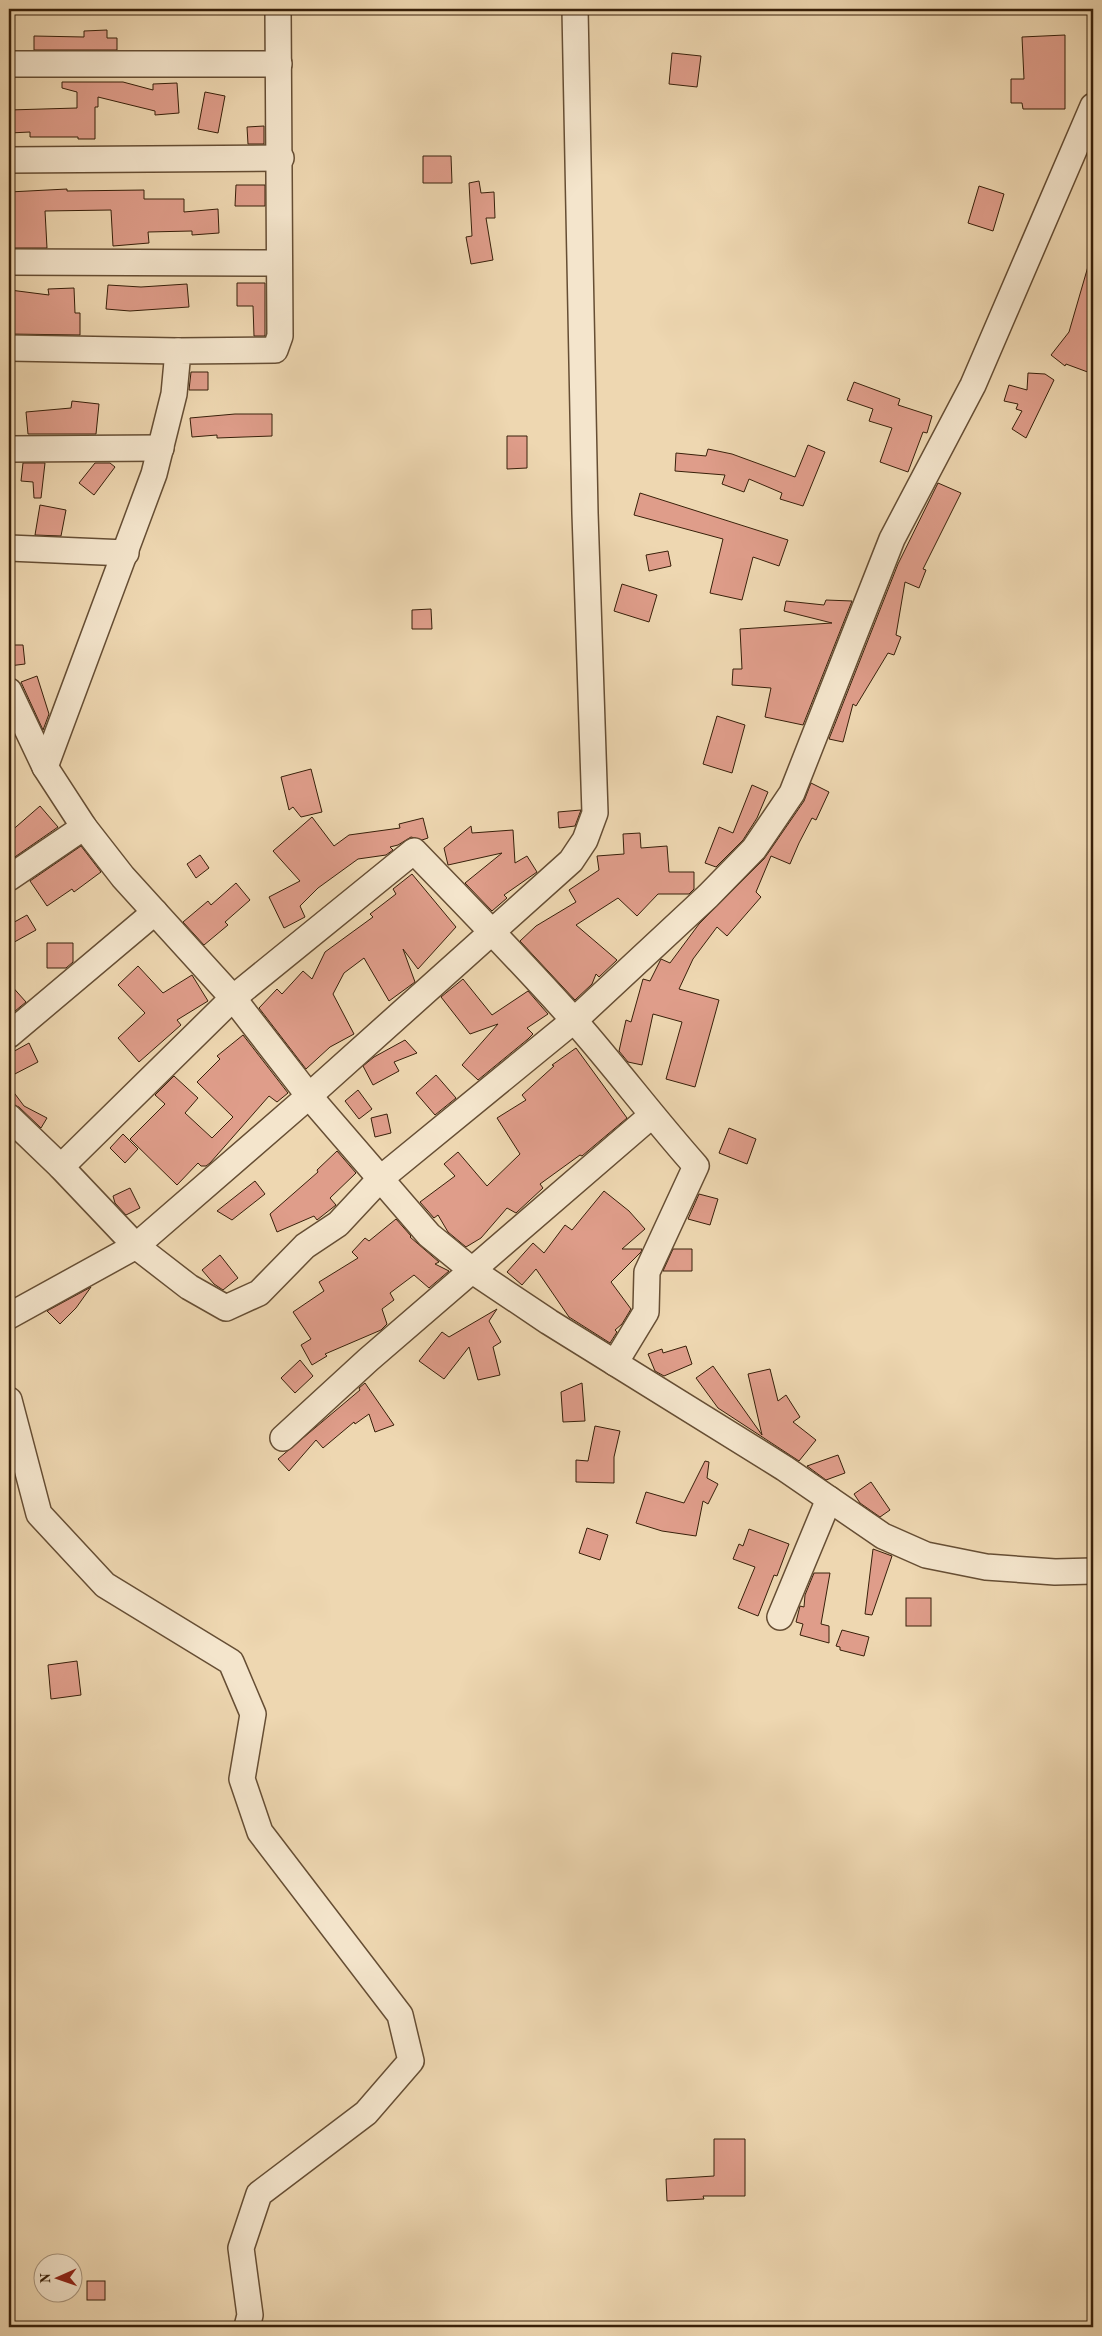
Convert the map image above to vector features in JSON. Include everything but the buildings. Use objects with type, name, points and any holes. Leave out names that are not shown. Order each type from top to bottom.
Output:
[{"type":"street","points":[[9,348],[178,351],[276,350],[280,336],[278,9]]},
{"type":"street","points":[[9,1316],[136,1246],[309,1096],[571,861],[585,840],[595,813],[584,503],[575,9]]},
{"type":"street","points":[[9,64],[279,64]]},
{"type":"street","points":[[9,1117],[61,1167],[136,1246],[189,1287],[226,1308],[259,1293],[305,1246],[338,1224],[380,1179],[574,1020],[708,896],[754,849],[792,793],[892,539],[973,385],[1093,106]]},
{"type":"street","points":[[9,160],[280,158]]},
{"type":"street","points":[[9,262],[279,263]]},
{"type":"street","points":[[45,767],[101,611],[126,553],[135,523],[154,474],[174,394],[178,351]]},
{"type":"street","points":[[9,449],[161,448]]},
{"type":"street","points":[[9,548],[126,553]]},
{"type":"street","points":[[12,705],[45,767],[84,827],[123,877],[233,998],[309,1096],[429,1235],[473,1270],[549,1322],[776,1463],[883,1536],[926,1555],[986,1567],[1055,1572],[1093,1571]]},
{"type":"street","points":[[9,878],[84,827]]},
{"type":"street","points":[[61,1167],[233,998],[414,852],[492,931],[574,1020],[651,1116],[696,1166],[647,1272],[646,1312],[615,1362]]},
{"type":"street","points":[[9,1034],[155,912]]},
{"type":"street","points":[[283,1438],[368,1360],[651,1116]]},
{"type":"street","points":[[9,1400],[39,1514],[105,1586],[231,1662],[253,1714],[242,1779],[260,1832],[400,2015],[411,2061],[366,2113],[259,2194],[241,2248],[250,2315],[247,2327]]},
{"type":"street","points":[[780,1617],[829,1499]]}]
